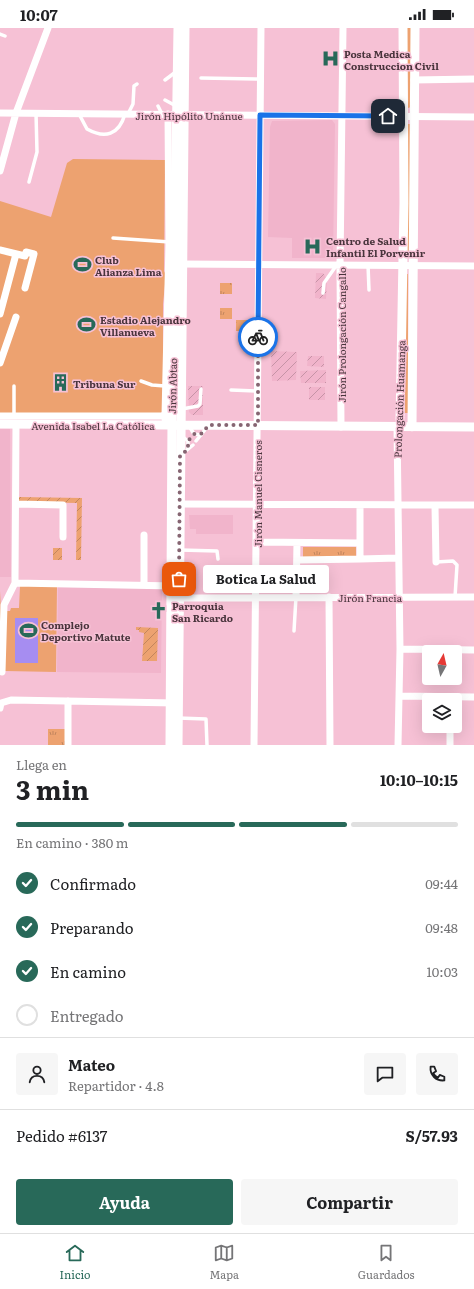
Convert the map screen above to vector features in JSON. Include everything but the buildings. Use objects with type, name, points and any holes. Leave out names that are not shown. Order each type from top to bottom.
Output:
[{"type":"street","points":[[0,172],[16,113],[48,28]]},
{"type":"street","name":"Jirón Abtao","points":[[175,586],[180,550],[176,504],[180,456],[177,425],[169,386],[178,264],[172,242],[173,113],[177,70],[178,28]]},
{"type":"street","name":"Jirón Abtao","points":[[170,745],[174,702],[177,425],[181,409],[173,113],[185,28]]},
{"type":"street","name":"Jirón Manuel Cisneros","points":[[254,745],[261,28]]},
{"type":"street","name":"Jirón Prolongación Cangallo","points":[[341,424],[339,265],[344,28]]},
{"type":"street","name":"Prolongación Huamanga","points":[[398,745],[400,649],[397,506],[403,265],[403,28]]},
{"type":"street","name":"Prolongación Huamanga","points":[[412,425],[415,28]]},
{"type":"street","points":[[414,80],[474,79]]},
{"type":"street","name":"Jirón Hipólito Unánue","points":[[0,113],[173,113],[474,117]]},
{"type":"street","points":[[169,386],[172,242]]},
{"type":"street","points":[[0,250],[25,256],[26,252],[34,254],[25,288]]},
{"type":"street","points":[[0,314],[16,254]]},
{"type":"street","points":[[178,264],[474,266]]},
{"type":"street","points":[[0,363],[16,317]]},
{"type":"street","name":"Avenida Isabel La Católica","points":[[0,417],[14,419],[177,425],[258,423]]},
{"type":"street","points":[[2,672],[4,605],[15,583],[16,446],[14,419]]},
{"type":"street","name":"Avenida Isabel La Católica","points":[[0,424],[14,419]]},
{"type":"street","name":"Avenida Isabel La Católica","points":[[177,425],[258,423],[398,424],[474,427]]},
{"type":"street","name":"Avenida Isabel La Católica","points":[[412,425],[474,423]]},
{"type":"street","points":[[16,504],[63,505],[63,537]]},
{"type":"street","points":[[176,504],[360,506],[474,505]]},
{"type":"street","points":[[360,506],[360,559]]},
{"type":"street","points":[[435,506],[436,562]]},
{"type":"street","points":[[144,535],[144,585]]},
{"type":"street","points":[[256,542],[360,543]]},
{"type":"street","points":[[296,597],[297,543]]},
{"type":"street","points":[[297,560],[398,558]]},
{"type":"street","points":[[15,583],[175,586]]},
{"type":"street","points":[[330,597],[330,745]]},
{"type":"street","name":"Jirón Francia","points":[[175,598],[474,597]]},
{"type":"street","points":[[400,649],[474,650]]},
{"type":"street","points":[[400,696],[422,697]]},
{"type":"street","points":[[462,697],[474,696]]},
{"type":"street","points":[[0,708],[1,703],[11,700],[174,702]]},
{"type":"street","points":[[68,701],[68,745]]},
{"type":"street","name":"Jirón Abtao","points":[[174,702],[178,718],[178,745]]},
{"type":"street","points":[[450,733],[450,745]]},
{"type":"lane","points":[[0,34],[5,36]]},
{"type":"lane","points":[[165,80],[177,70]]},
{"type":"lane","points":[[201,78],[261,79]]},
{"type":"lane","points":[[79,114],[87,129],[104,134],[117,130],[135,99],[134,86],[137,84]]},
{"type":"lane","points":[[165,100],[173,113]]},
{"type":"lane","points":[[158,106],[173,113]]},
{"type":"lane","points":[[29,182],[37,152],[36,113]]},
{"type":"lane","points":[[114,238],[172,242]]},
{"type":"lane","points":[[323,293],[324,283],[339,265]]},
{"type":"lane","points":[[368,265],[369,290]]},
{"type":"lane","points":[[141,381],[152,385],[169,386]]},
{"type":"lane","points":[[14,386],[14,419]]},
{"type":"lane","points":[[181,409],[198,406],[200,404],[200,389]]},
{"type":"lane","points":[[230,390],[258,391]]},
{"type":"lane","points":[[177,425],[194,434],[201,434]]},
{"type":"lane","points":[[177,425],[194,434]]},
{"type":"lane","points":[[177,425],[188,449]]},
{"type":"lane","points":[[196,441],[209,425]]},
{"type":"lane","points":[[180,456],[193,445]]},
{"type":"lane","points":[[180,550],[217,551],[218,559]]},
{"type":"lane","points":[[436,562],[453,561],[457,565],[455,597]]},
{"type":"lane","points":[[294,631],[296,597]]},
{"type":"lane","points":[[178,718],[206,719],[207,745]]},
{"type":"shaded area","points":[[332,120],[335,124],[333,255],[331,258],[292,258],[292,238],[268,237],[270,127],[272,121]]},
{"type":"shaded area","points":[[316,273],[323,273],[327,279],[326,299],[315,298]]},
{"type":"shaded area","points":[[271,351],[297,352],[296,380],[272,381]]},
{"type":"shaded area","points":[[308,356],[324,356],[324,367],[307,366]]},
{"type":"shaded area","points":[[326,370],[326,383],[301,383],[300,371]]},
{"type":"shaded area","points":[[188,386],[203,386],[203,415],[192,415],[189,412]]},
{"type":"shaded area","points":[[309,387],[325,387],[325,400],[309,400]]},
{"type":"shaded area","points":[[0,429],[10,429],[11,577],[0,577]]},
{"type":"shaded area","points":[[189,515],[233,515],[233,534],[196,534],[196,529],[190,529]]},
{"type":"shaded area","points":[[58,587],[162,588],[161,673],[57,672]]},
{"type":"shaded area","points":[[15,618],[38,618],[38,663],[15,663]]},
{"type":"green space","points":[[406,28],[411,28],[411,107],[408,108]]},
{"type":"green space","points":[[403,124],[410,124],[410,258],[403,258]]},
{"type":"green space","name":"Club Alianza Lima","points":[[73,159],[165,160],[164,271],[166,275],[163,304],[163,411],[158,415],[0,414],[0,201],[51,217],[67,163]]},
{"type":"green space","points":[[403,274],[408,274],[408,413],[402,413]]},
{"type":"green space","points":[[220,283],[232,283],[232,294],[220,294]]},
{"type":"green space","points":[[220,308],[232,308],[232,319],[220,319]]},
{"type":"green space","points":[[236,320],[248,320],[248,331],[236,331]]},
{"type":"green space","points":[[19,497],[82,498],[81,560],[76,560],[77,503],[19,502]]},
{"type":"green space","points":[[303,547],[356,547],[356,557],[303,557]]},
{"type":"green space","points":[[53,548],[62,548],[62,560],[53,560]]},
{"type":"green space","name":"Complejo Deportivo Matute","points":[[20,586],[57,586],[56,672],[5,671],[0,648],[0,591],[1,611],[10,611],[11,608],[19,608]]},
{"type":"green space","points":[[136,627],[158,628],[157,661],[142,661],[144,633],[136,630]]},
{"type":"green space","points":[[48,729],[66,729],[66,745],[48,745]]},
{"type":"way so far","points":[[179,579],[180,456],[188,449],[188,441],[194,434],[201,434],[209,425],[258,425],[258,337]]},
{"type":"place","name":"Posta Medica Construccion Civil","points":[[331,59]]},
{"type":"place","name":"Centro de Salud Infantil El Porvenir","points":[[313,246]]},
{"type":"place","name":"Club Alianza Lima","points":[[82,265]]},
{"type":"place","name":"Estadio Alejandro Villanueva","points":[[87,325]]},
{"type":"place","name":"Tribuna Sur","points":[[60,383]]},
{"type":"place","name":"Botica La Salud","points":[[179,579]]},
{"type":"place","name":"Parroquia San Ricardo","points":[[159,611]]},
{"type":"place","name":"Complejo Deportivo Matute","points":[[28,630]]},
{"type":"route","points":[[258,337],[260,115],[388,116]]}]
